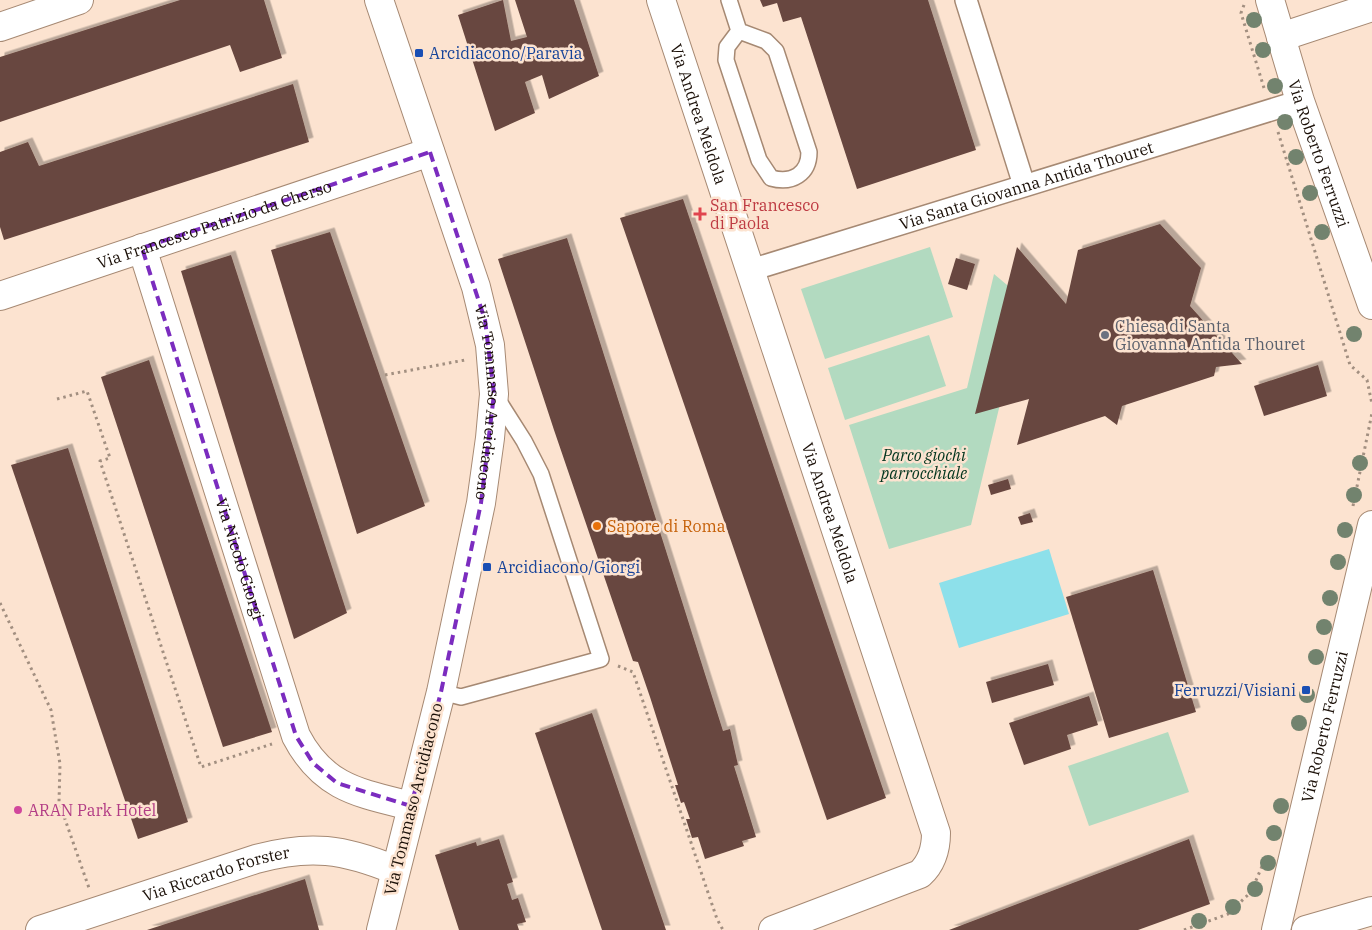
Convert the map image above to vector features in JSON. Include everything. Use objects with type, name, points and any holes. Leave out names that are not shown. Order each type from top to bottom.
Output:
[{"type":"street","points":[[0,26],[79,0]]},
{"type":"street","name":"Via Tommaso Arcidiacono","points":[[379,0],[476,287],[492,354],[494,394],[481,503],[441,692],[394,870],[381,930]]},
{"type":"street","name":"Via Andrea Meldola","points":[[661,0],[933,823],[936,843],[930,863],[920,874],[773,930]]},
{"type":"street","points":[[966,0],[1024,185]]},
{"type":"street","name":"Via Roberto Ferruzzi","points":[[1270,0],[1300,100],[1372,305]]},
{"type":"street","points":[[1281,37],[1372,7]]},
{"type":"street","name":"Via Santa Giovanna Antida Thouret","points":[[751,270],[1300,100]]},
{"type":"street","name":"Via Francesco Patrizio da Cherso","points":[[0,296],[430,152]]},
{"type":"street","name":"Via Nicolò Giorgi","points":[[142,248],[296,736],[313,763],[336,783],[359,793],[411,806]]},
{"type":"street","name":"Via Roberto Ferruzzi","points":[[1276,930],[1372,525]]},
{"type":"street","name":"Via Riccardo Forster","points":[[40,930],[256,859],[292,850],[320,849],[345,852],[394,870]]},
{"type":"street","points":[[1306,930],[1372,911]]},
{"type":"lane","points":[[728,0],[739,31]]},
{"type":"lane","points":[[739,31],[766,41],[776,51],[809,152],[808,164],[804,171],[792,179],[771,178],[759,160],[726,60],[727,48],[739,31]]},
{"type":"lane","points":[[441,692],[461,697],[602,659],[541,474],[524,441],[494,394]]},
{"type":"path","points":[[1246,0],[1241,13],[1350,365],[1367,380],[1372,404]]},
{"type":"path","points":[[385,375],[492,354]]},
{"type":"path","points":[[57,399],[87,391],[110,458],[100,461],[201,767],[296,736]]},
{"type":"path","points":[[0,603],[51,710],[60,764],[60,802],[97,910]]},
{"type":"path","points":[[602,659],[633,672],[714,910],[723,930]]},
{"type":"path","points":[[1184,930],[1195,926]]},
{"type":"highlighted area","points":[[430,152],[485,320],[494,394],[481,503],[441,692],[411,806],[337,783],[313,763],[296,736],[142,248]]},
{"type":"green space","points":[[930,247],[953,317],[825,359],[801,289]]},
{"type":"green space","name":"Parco giochi parrocchiale","points":[[994,274],[1025,300],[971,525],[889,549],[849,425],[967,388]]},
{"type":"green space","points":[[929,335],[946,386],[845,420],[828,368]]},
{"type":"green space","points":[[1168,732],[1189,792],[1089,826],[1068,766]]},
{"type":"water","points":[[1049,549],[1069,614],[959,648],[939,583]]},
{"type":"building","points":[[180,0],[264,0],[282,58],[240,72],[230,45],[0,122],[0,57]]},
{"type":"building","points":[[503,0],[511,41],[527,37],[515,0],[574,0],[599,76],[549,99],[542,75],[525,82],[535,113],[495,131],[458,15]]},
{"type":"building","points":[[760,0],[928,0],[976,150],[857,189],[801,17],[783,22],[777,3],[763,7]]},
{"type":"building","points":[[293,84],[309,142],[4,240],[0,227],[0,152],[28,142],[39,166]]},
{"type":"building","points":[[683,199],[886,798],[827,820],[620,218]]},
{"type":"building","name":"Chiesa di Santa Giovanna Antida Thouret","points":[[1160,224],[1201,268],[1190,306],[1242,364],[1216,367],[1214,376],[1122,406],[1117,425],[1105,416],[1017,445],[1029,399],[975,414],[1017,247],[1066,304],[1078,250]]},
{"type":"building","points":[[330,232],[425,506],[357,534],[271,250]]},
{"type":"building","points":[[567,238],[723,731],[730,729],[738,765],[734,766],[756,837],[742,841],[744,846],[705,859],[698,837],[692,838],[686,819],[690,819],[684,802],[681,803],[675,785],[678,785],[650,697],[638,662],[633,661],[498,259]]},
{"type":"building","points":[[231,255],[347,613],[294,639],[181,271]]},
{"type":"building","points":[[956,258],[975,264],[967,290],[948,284]]},
{"type":"building","points":[[149,360],[272,732],[223,747],[101,377]]},
{"type":"building","points":[[1318,365],[1327,396],[1264,416],[1254,386]]},
{"type":"building","points":[[68,448],[188,822],[138,839],[11,465]]},
{"type":"building","points":[[1008,479],[1011,489],[991,495],[988,485]]},
{"type":"building","points":[[1030,513],[1033,522],[1021,525],[1018,517]]},
{"type":"building","points":[[1153,570],[1196,712],[1109,738],[1066,597]]},
{"type":"building","points":[[1048,664],[1054,685],[992,703],[986,682]]},
{"type":"building","points":[[1089,696],[1098,725],[1067,735],[1071,749],[1024,765],[1009,723]]},
{"type":"building","points":[[592,713],[666,930],[602,930],[535,733]]},
{"type":"building","points":[[499,839],[513,882],[507,884],[512,900],[518,898],[526,922],[517,924],[519,930],[459,930],[435,855],[476,842],[477,846]]},
{"type":"building","points":[[1189,839],[1210,904],[1138,930],[949,930]]},
{"type":"building","points":[[305,879],[319,930],[147,930]]},
{"type":"place","name":"Arcidiacono/Paravia","points":[[419,53]]},
{"type":"place","name":"San Francesco di Paola","points":[[700,214]]},
{"type":"place","name":"Chiesa di Santa Giovanna Antida Thouret","points":[[1105,335]]},
{"type":"place","name":"Sapore di Roma","points":[[597,526]]},
{"type":"place","name":"Arcidiacono/Giorgi","points":[[487,567]]},
{"type":"place","name":"Ferruzzi/Visiani","points":[[1306,690]]},
{"type":"place","name":"ARAN Park Hotel","points":[[18,810]]}]
